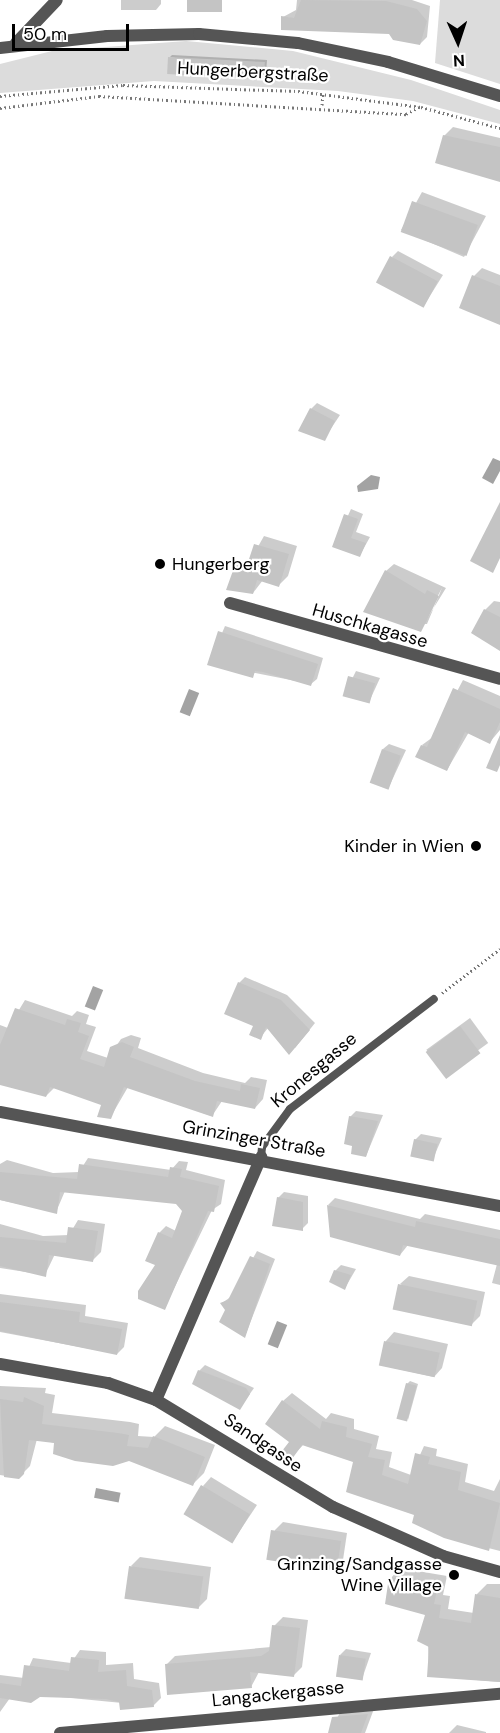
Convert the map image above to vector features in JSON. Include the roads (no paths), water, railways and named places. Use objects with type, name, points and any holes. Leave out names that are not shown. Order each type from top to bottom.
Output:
[{"type":"street","points":[[16,43],[57,0]]},
{"type":"street","name":"Hungerbergstraße","points":[[0,48],[16,43],[199,34],[298,44],[388,62],[500,96]]},
{"type":"street","name":"Huschkagasse","points":[[230,603],[500,679]]},
{"type":"street","name":"Grinzinger Straße","points":[[0,1112],[261,1157],[500,1206]]},
{"type":"street","name":"Kronesgasse","points":[[156,1400],[261,1157]]},
{"type":"street","name":"Sandgasse","points":[[0,1364],[108,1383],[156,1400],[333,1507],[443,1557],[500,1572]]},
{"type":"street","name":"Langackergasse","points":[[60,1733],[500,1694]]},
{"type":"lane","name":"Kronesgasse","points":[[261,1157],[262,1147],[290,1109],[434,999]]},
{"type":"place","name":"Hungerberg","points":[[160,564]]},
{"type":"place","name":"Kinder in Wien","points":[[476,846]]},
{"type":"place","name":"Grinzing/Sandgasse Wine Village","points":[[454,1575]]}]
